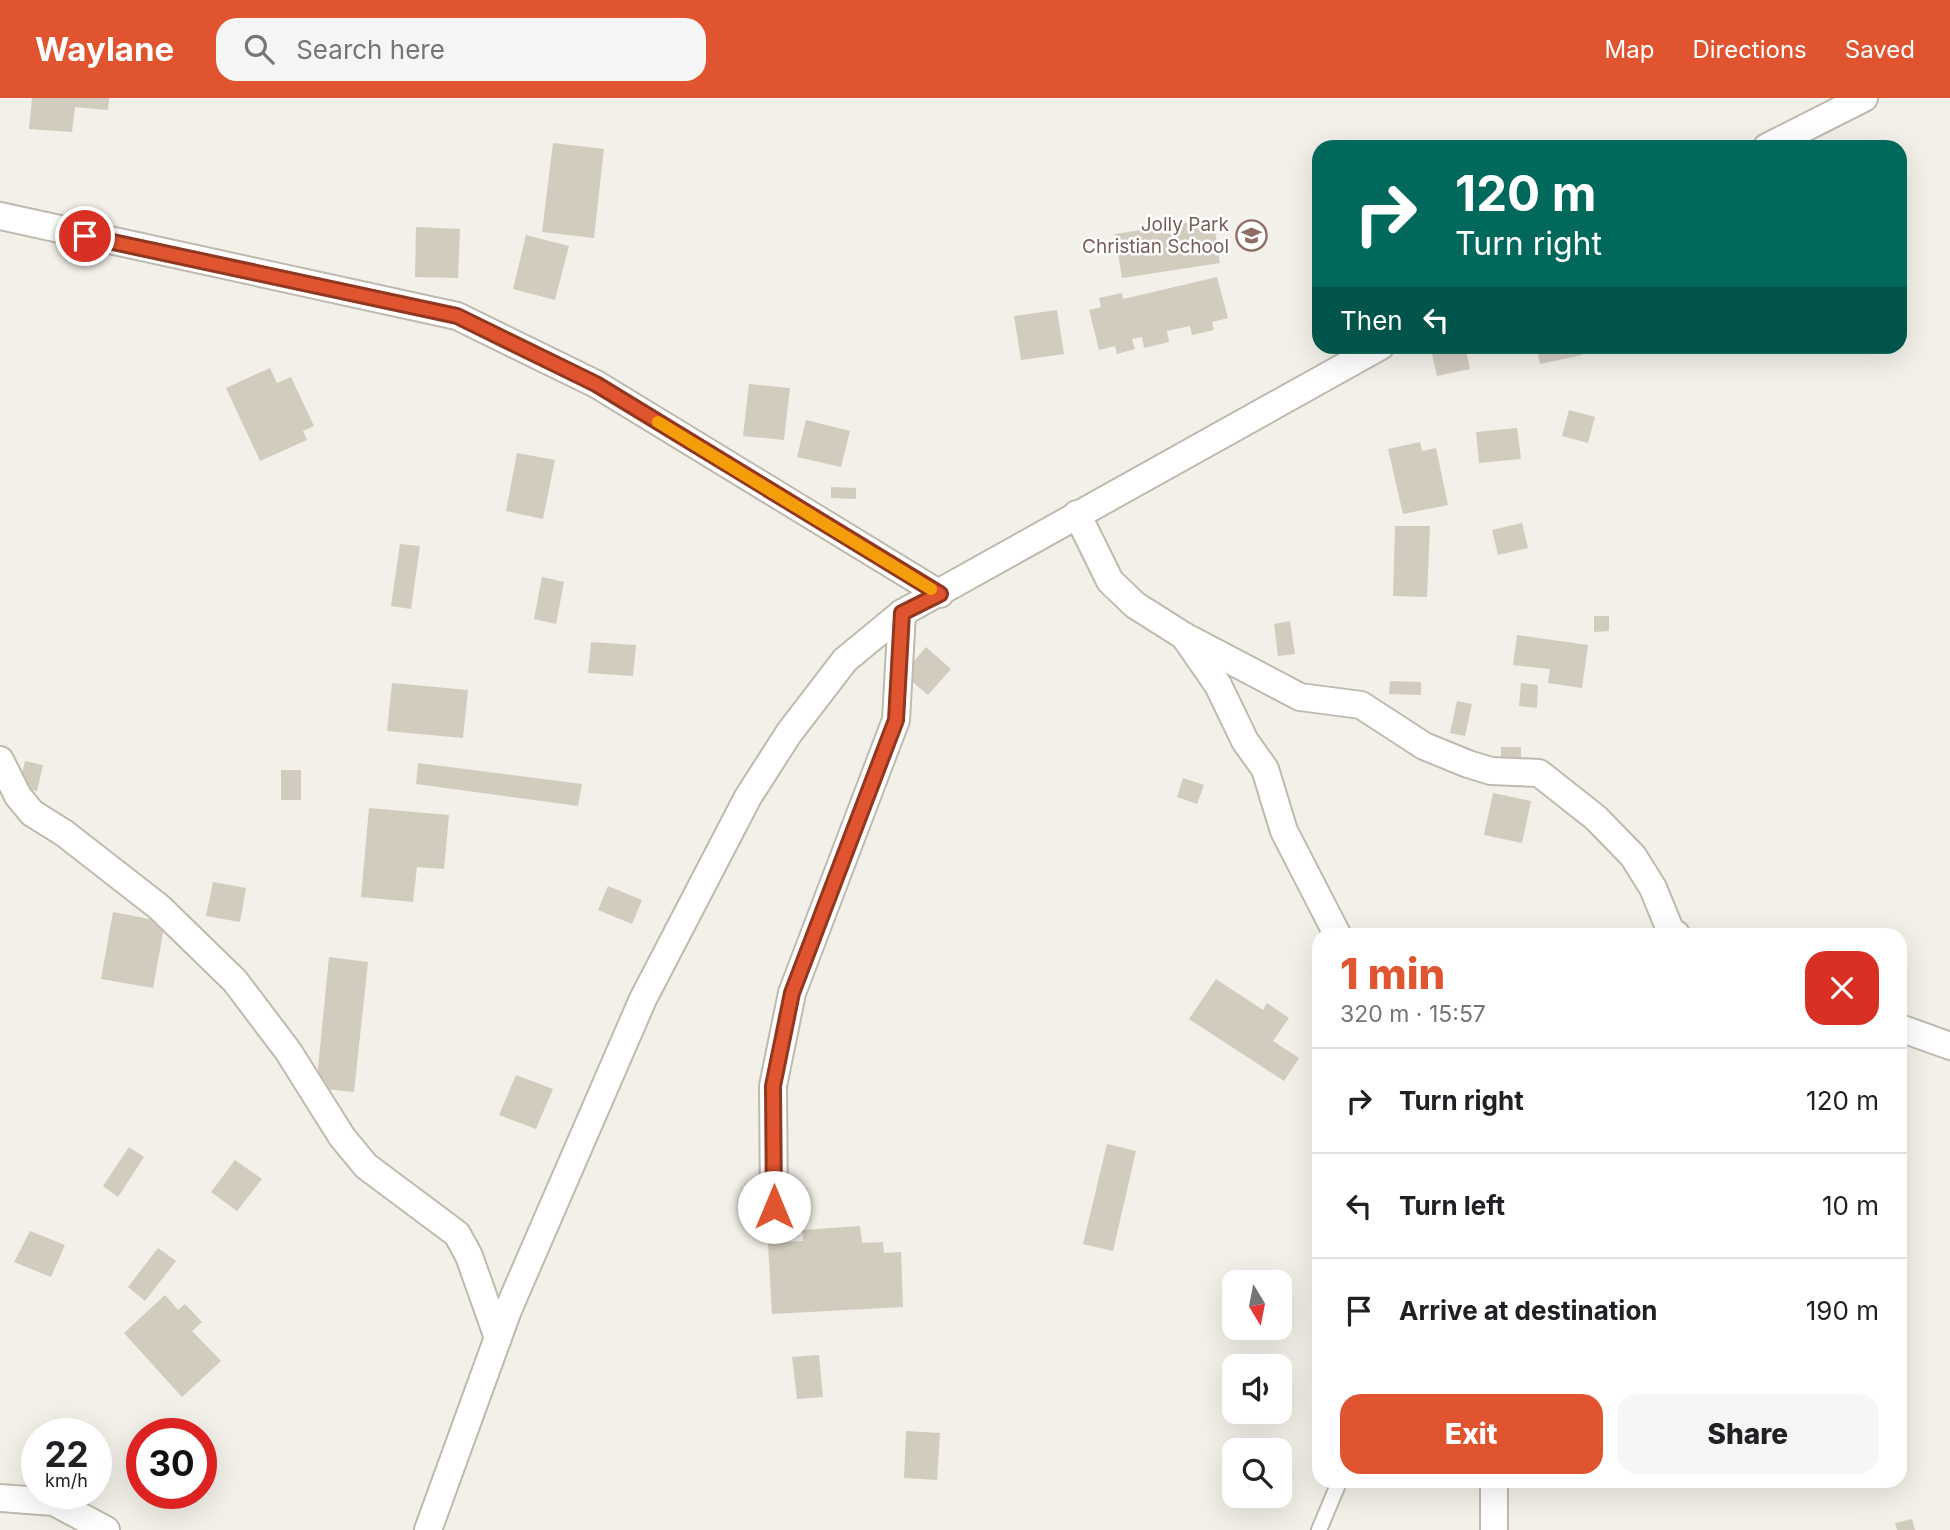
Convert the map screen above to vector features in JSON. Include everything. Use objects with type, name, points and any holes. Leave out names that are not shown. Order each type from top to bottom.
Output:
[{"type":"street","points":[[1782,140],[1864,98]]},
{"type":"street","points":[[0,216],[457,316],[596,384],[940,594]]},
{"type":"street","points":[[428,1530],[498,1338],[562,1182],[643,999],[748,797],[789,733],[845,660],[902,613],[1367,354]]},
{"type":"street","points":[[1077,514],[1110,581],[1135,605],[1184,636],[1300,697],[1361,705],[1424,746],[1468,764],[1491,771],[1539,773],[1596,818],[1633,856],[1653,887],[1669,928]]},
{"type":"street","points":[[774,1207],[773,1086],[792,993],[896,720],[902,613]]},
{"type":"street","points":[[1184,636],[1218,685],[1245,741],[1265,769],[1284,831],[1334,928]]},
{"type":"street","points":[[0,761],[18,796],[32,813],[64,833],[159,907],[234,981],[288,1051],[342,1137],[366,1166],[457,1234],[469,1256],[498,1338]]},
{"type":"street","points":[[1907,1031],[1950,1046]]},
{"type":"street","points":[[1494,1488],[1494,1530]]},
{"type":"street","points":[[0,1498],[54,1502],[106,1530]]},
{"type":"lane","points":[[1319,1530],[1337,1488]]},
{"type":"building","points":[[32,98],[109,98],[108,110],[75,107],[72,132],[29,129]]},
{"type":"building","points":[[553,143],[604,149],[594,238],[542,232]]},
{"type":"building","points":[[1213,219],[1220,263],[1122,278],[1115,234]]},
{"type":"building","points":[[416,227],[460,229],[458,278],[415,277]]},
{"type":"building","points":[[526,235],[569,246],[555,300],[513,289]]},
{"type":"building","points":[[1217,277],[1228,318],[1212,322],[1214,330],[1192,335],[1190,326],[1167,331],[1169,342],[1144,348],[1142,337],[1132,339],[1135,349],[1117,354],[1115,346],[1099,350],[1089,310],[1101,307],[1099,298],[1122,293],[1123,299]]},
{"type":"building","points":[[1057,310],[1064,354],[1021,360],[1014,316]]},
{"type":"building","points":[[1432,354],[1467,354],[1470,369],[1437,376]]},
{"type":"building","points":[[1538,354],[1582,354],[1582,355],[1540,364]]},
{"type":"building","points":[[270,368],[277,383],[291,377],[314,426],[303,431],[307,440],[260,461],[226,388]]},
{"type":"building","points":[[749,384],[790,388],[784,440],[743,436]]},
{"type":"building","points":[[1569,410],[1595,417],[1588,443],[1562,436]]},
{"type":"building","points":[[806,420],[850,431],[841,467],[797,457]]},
{"type":"building","points":[[1517,428],[1521,459],[1479,463],[1476,432]]},
{"type":"building","points":[[1420,442],[1422,451],[1436,448],[1448,505],[1403,514],[1388,449]]},
{"type":"building","points":[[517,453],[555,460],[543,519],[506,511]]},
{"type":"building","points":[[831,487],[856,488],[856,499],[831,498]]},
{"type":"building","points":[[1522,523],[1528,548],[1498,555],[1492,530]]},
{"type":"building","points":[[1395,526],[1430,526],[1427,597],[1393,596]]},
{"type":"building","points":[[400,544],[420,546],[411,609],[391,606]]},
{"type":"building","points":[[542,577],[564,582],[556,624],[534,619]]},
{"type":"building","points":[[1594,616],[1609,616],[1609,631],[1594,632]]},
{"type":"building","points":[[1290,621],[1295,654],[1278,656],[1274,624]]},
{"type":"building","points":[[1517,635],[1588,645],[1582,688],[1548,683],[1550,669],[1513,665]]},
{"type":"building","points":[[591,642],[636,645],[633,676],[588,673]]},
{"type":"building","points":[[926,647],[951,669],[928,695],[903,674]]},
{"type":"building","points":[[1390,681],[1421,682],[1421,695],[1389,694]]},
{"type":"building","points":[[392,683],[468,690],[463,738],[387,731]]},
{"type":"building","points":[[1521,683],[1538,685],[1537,708],[1519,706]]},
{"type":"building","points":[[1457,701],[1472,704],[1465,736],[1450,733]]},
{"type":"building","points":[[1501,747],[1521,747],[1521,764],[1501,763]]},
{"type":"building","points":[[25,761],[43,765],[37,791],[19,787]]},
{"type":"building","points":[[418,763],[582,784],[578,806],[416,784]]},
{"type":"building","points":[[281,770],[301,770],[301,800],[281,800]]},
{"type":"building","points":[[1183,778],[1204,785],[1197,804],[1177,797]]},
{"type":"building","points":[[1493,793],[1531,801],[1522,843],[1484,835]]},
{"type":"building","points":[[369,808],[449,815],[444,869],[417,867],[413,902],[361,897]]},
{"type":"building","points":[[213,882],[246,888],[240,922],[206,916]]},
{"type":"building","points":[[608,886],[642,900],[632,924],[598,910]]},
{"type":"building","points":[[113,912],[165,922],[153,988],[101,979]]},
{"type":"building","points":[[329,957],[368,962],[354,1092],[316,1088]]},
{"type":"building","points":[[1216,979],[1263,1010],[1267,1003],[1289,1018],[1273,1041],[1299,1058],[1284,1081],[1189,1019]]},
{"type":"building","points":[[516,1075],[553,1089],[536,1129],[499,1115]]},
{"type":"building","points":[[1107,1144],[1136,1151],[1113,1251],[1083,1244]]},
{"type":"building","points":[[129,1147],[144,1157],[118,1197],[103,1186]]},
{"type":"building","points":[[235,1160],[262,1179],[237,1211],[211,1192]]},
{"type":"building","points":[[860,1226],[862,1243],[883,1242],[884,1253],[901,1252],[903,1307],[772,1314],[768,1243],[803,1241],[802,1230]]},
{"type":"building","points":[[30,1231],[65,1245],[51,1277],[14,1262]]},
{"type":"building","points":[[158,1248],[176,1261],[145,1301],[128,1287]]},
{"type":"building","points":[[165,1295],[178,1310],[185,1304],[202,1322],[192,1331],[221,1361],[182,1397],[124,1333]]},
{"type":"building","points":[[819,1355],[823,1397],[797,1399],[792,1357]]},
{"type":"building","points":[[906,1431],[940,1433],[937,1480],[904,1478]]},
{"type":"building","points":[[1912,1519],[1915,1530],[1897,1530],[1895,1523]]},
{"type":"slow traffic","points":[[658,422],[931,589]]},
{"type":"place","name":"Jolly Park Christian School","points":[[1252,235]]},
{"type":"route","points":[[85,236],[457,316],[596,384],[940,594],[902,613],[896,720],[882,763],[792,993],[773,1086],[774,1207]]}]
